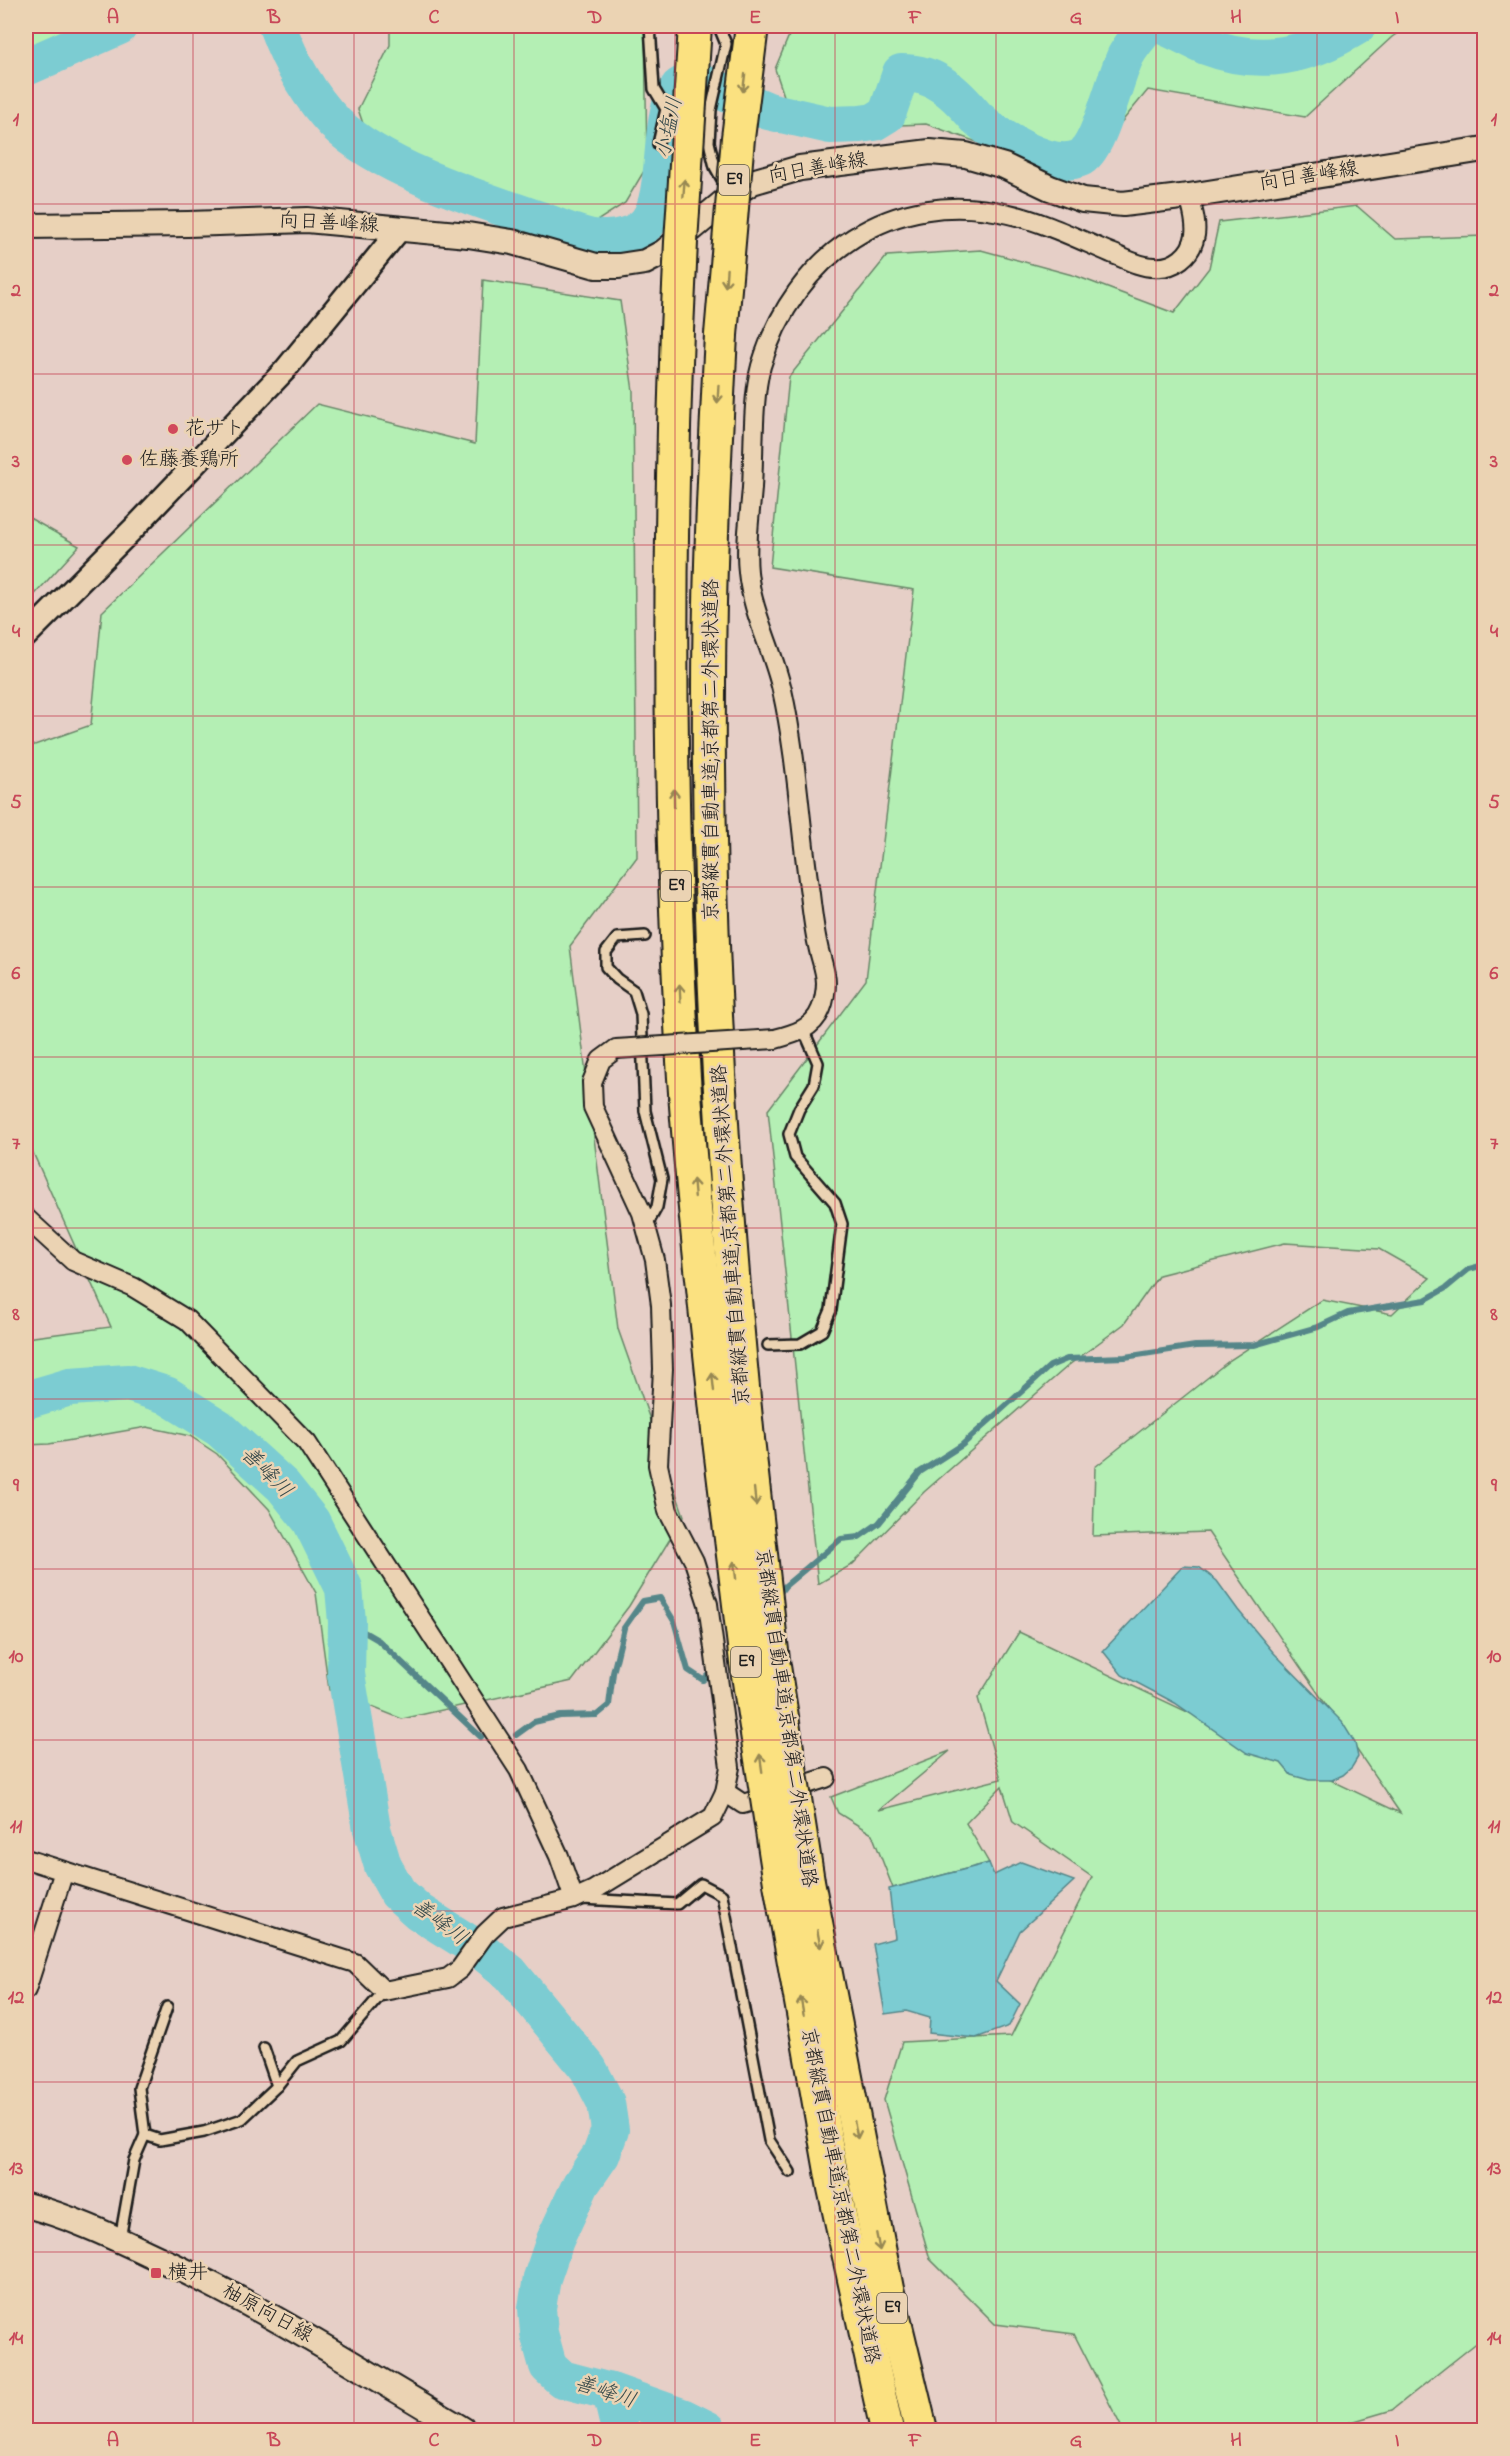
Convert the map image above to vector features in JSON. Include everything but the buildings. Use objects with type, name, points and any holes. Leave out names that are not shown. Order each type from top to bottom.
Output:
[{"type":"highway","name":"京都縦貫自動車道;京都第二外環状道路","points":[[695,26],[677,330],[671,576],[677,949],[687,1117],[734,1439],[773,1660],[794,1882],[834,2188],[887,2430]]},
{"type":"highway","name":"京都縦貫自動車道;京都第二外環状道路","points":[[734,1439],[710,826],[710,559],[721,335],[738,138],[752,26]]},
{"type":"highway","name":"京都縦貫自動車道;京都第二外環状道路","points":[[794,1882],[867,2185],[887,2289],[921,2430]]},
{"type":"main road","name":"向日善峰線","points":[[26,226],[307,220],[468,235],[512,242],[597,266],[619,266],[645,262],[664,252],[731,196],[752,182],[800,168],[930,152],[966,155],[1004,166],[1050,188],[1083,200],[1123,204],[1189,196],[1485,148]]},
{"type":"main road","name":"柚原向日線","points":[[26,2205],[120,2240],[199,2277],[277,2318],[464,2430]]},
{"type":"street","points":[[26,1859],[355,1963],[384,1991],[448,1978],[460,1969],[485,1934],[502,1917],[574,1899],[594,1890],[713,1817],[725,1792],[730,1767],[708,1604],[694,1561],[668,1511],[658,1465],[663,1379],[661,1305],[655,1260],[642,1213],[593,1107],[592,1082],[601,1060],[616,1049],[775,1039],[804,1031],[821,1010],[826,982],[817,941],[803,850],[790,729],[782,685],[758,619],[747,570],[756,400],[760,369],[773,331],[797,289],[826,257],[860,233],[897,216],[934,209],[968,208],[1008,213],[1153,268],[1169,266],[1181,260],[1190,248],[1195,235],[1189,196]]},
{"type":"street","points":[[26,636],[135,527],[285,370],[400,229]]},
{"type":"street","points":[[26,1218],[73,1261],[133,1287],[187,1320],[307,1443],[519,1770],[559,1856],[574,1899]]},
{"type":"street","points":[[725,1792],[743,1804],[826,1778]]},
{"type":"street","points":[[26,1990],[64,1871]]},
{"type":"lane","points":[[650,26],[654,89],[666,109],[658,144]]},
{"type":"lane","points":[[716,26],[719,27],[726,44],[711,110],[709,142],[715,167],[731,196]]},
{"type":"lane","points":[[645,936],[616,938],[606,952],[606,967],[617,979],[634,991],[641,1014],[645,1111],[662,1179],[657,1207],[646,1227]]},
{"type":"lane","points":[[768,1345],[800,1344],[822,1331],[831,1310],[842,1224],[835,1203],[795,1157],[789,1134],[799,1109],[814,1085],[819,1063],[804,1031]]},
{"type":"lane","points":[[574,1899],[677,1904],[701,1884],[722,1895],[769,2140],[790,2172]]},
{"type":"lane","points":[[145,2135],[160,2140],[204,2132],[242,2119],[277,2086],[297,2061],[341,2041],[384,1991]]},
{"type":"lane","points":[[120,2240],[135,2160],[145,2135],[139,2088],[167,2007]]},
{"type":"lane","points":[[264,2048],[277,2086]]},
{"type":"green space","points":[[26,26],[87,26],[26,55]]},
{"type":"green space","points":[[390,26],[645,26],[647,166],[625,203],[597,221],[478,204],[375,159],[358,109],[390,45]]},
{"type":"green space","points":[[793,26],[1408,26],[1392,37],[1305,117],[1148,90],[1076,177],[926,124],[795,129],[775,69]]},
{"type":"green space","points":[[1357,206],[1395,239],[1484,236],[1484,2337],[1392,2410],[1324,2430],[1123,2430],[1074,2334],[995,2324],[930,2259],[884,2100],[902,2042],[1011,2036],[1092,1877],[1013,1822],[1002,1786],[966,1823],[989,1863],[893,1888],[872,1834],[838,1813],[831,1797],[950,1751],[879,1810],[1001,1779],[978,1698],[1019,1632],[1400,1813],[1208,1532],[1093,1536],[1095,1467],[1230,1360],[1322,1300],[1392,1314],[1430,1278],[1379,1249],[1285,1243],[1159,1275],[1124,1324],[1069,1365],[924,1492],[853,1564],[818,1584],[768,1110],[866,980],[914,590],[770,567],[789,377],[887,256],[981,250],[1076,276],[1174,313],[1209,268],[1219,222]]},
{"type":"green space","points":[[483,280],[620,301],[633,391],[637,857],[570,946],[618,1329],[684,1516],[629,1606],[572,1681],[402,1719],[329,1690],[316,1593],[269,1509],[217,1454],[190,1436],[147,1427],[49,1444],[26,1445],[26,1338],[111,1327],[26,1137],[26,748],[91,725],[102,612],[317,404],[475,444]]},
{"type":"green space","points":[[26,516],[79,546],[26,604]]},
{"type":"water","points":[[1183,1566],[1199,1567],[1217,1581],[1273,1652],[1342,1722],[1355,1743],[1358,1757],[1343,1775],[1332,1780],[1309,1780],[1291,1775],[1281,1763],[1247,1753],[1175,1703],[1122,1675],[1103,1651]]},
{"type":"water","points":[[1021,1862],[1074,1881],[1020,1931],[996,1981],[1020,2004],[1009,2026],[976,2038],[929,2033],[930,2018],[906,2011],[885,2014],[873,1944],[895,1938],[889,1889],[989,1863],[994,1875]]},
{"type":"waterway","name":"小塩川","points":[[26,67],[119,26]]},
{"type":"waterway","name":"小塩川","points":[[277,26],[294,65],[326,113],[355,140],[378,155],[460,192],[578,234],[607,239],[620,238],[637,231],[647,223],[653,213],[660,185],[670,108],[679,87],[689,81],[703,83],[768,111],[830,125],[874,122],[887,114],[901,73],[918,75],[934,80],[949,89],[977,118],[998,135],[1040,156],[1068,161],[1080,158],[1094,141],[1126,55],[1148,26]]},
{"type":"waterway","name":"小塩川","points":[[1164,26],[1206,46],[1246,56],[1265,57],[1284,55],[1320,45],[1357,26]]},
{"type":"waterway","points":[[776,1598],[785,1586],[841,1539],[859,1537],[879,1523],[920,1472],[962,1445],[1050,1366],[1067,1359],[1125,1357],[1195,1346],[1254,1345],[1318,1327],[1348,1313],[1425,1300],[1446,1288],[1469,1269],[1484,1265]]},
{"type":"waterway","name":"善峰川","points":[[26,1400],[70,1387],[128,1383],[166,1395],[219,1428],[283,1486],[311,1521],[344,1588],[347,1622],[346,1674],[372,1829],[383,1866],[398,1893],[419,1912],[486,1954],[510,1973],[588,2068],[606,2103],[610,2130],[601,2155],[581,2184],[555,2240],[542,2278],[537,2308],[539,2333],[548,2366],[562,2379],[611,2392],[684,2418],[708,2430]]},
{"type":"waterway","points":[[516,1735],[534,1722],[560,1716],[597,1715],[609,1705],[613,1673],[624,1628],[643,1601],[660,1598],[674,1621],[688,1670],[703,1680],[712,1671]]},
{"type":"waterway","points":[[347,1622],[378,1640],[481,1737]]},
{"type":"waterway","points":[[611,2392],[620,2430]]},
{"type":"place","name":"花サト","points":[[173,429]]},
{"type":"place","name":"佐藤養鶏所","points":[[127,460]]},
{"type":"place","name":"横井","points":[[156,2273]]}]
